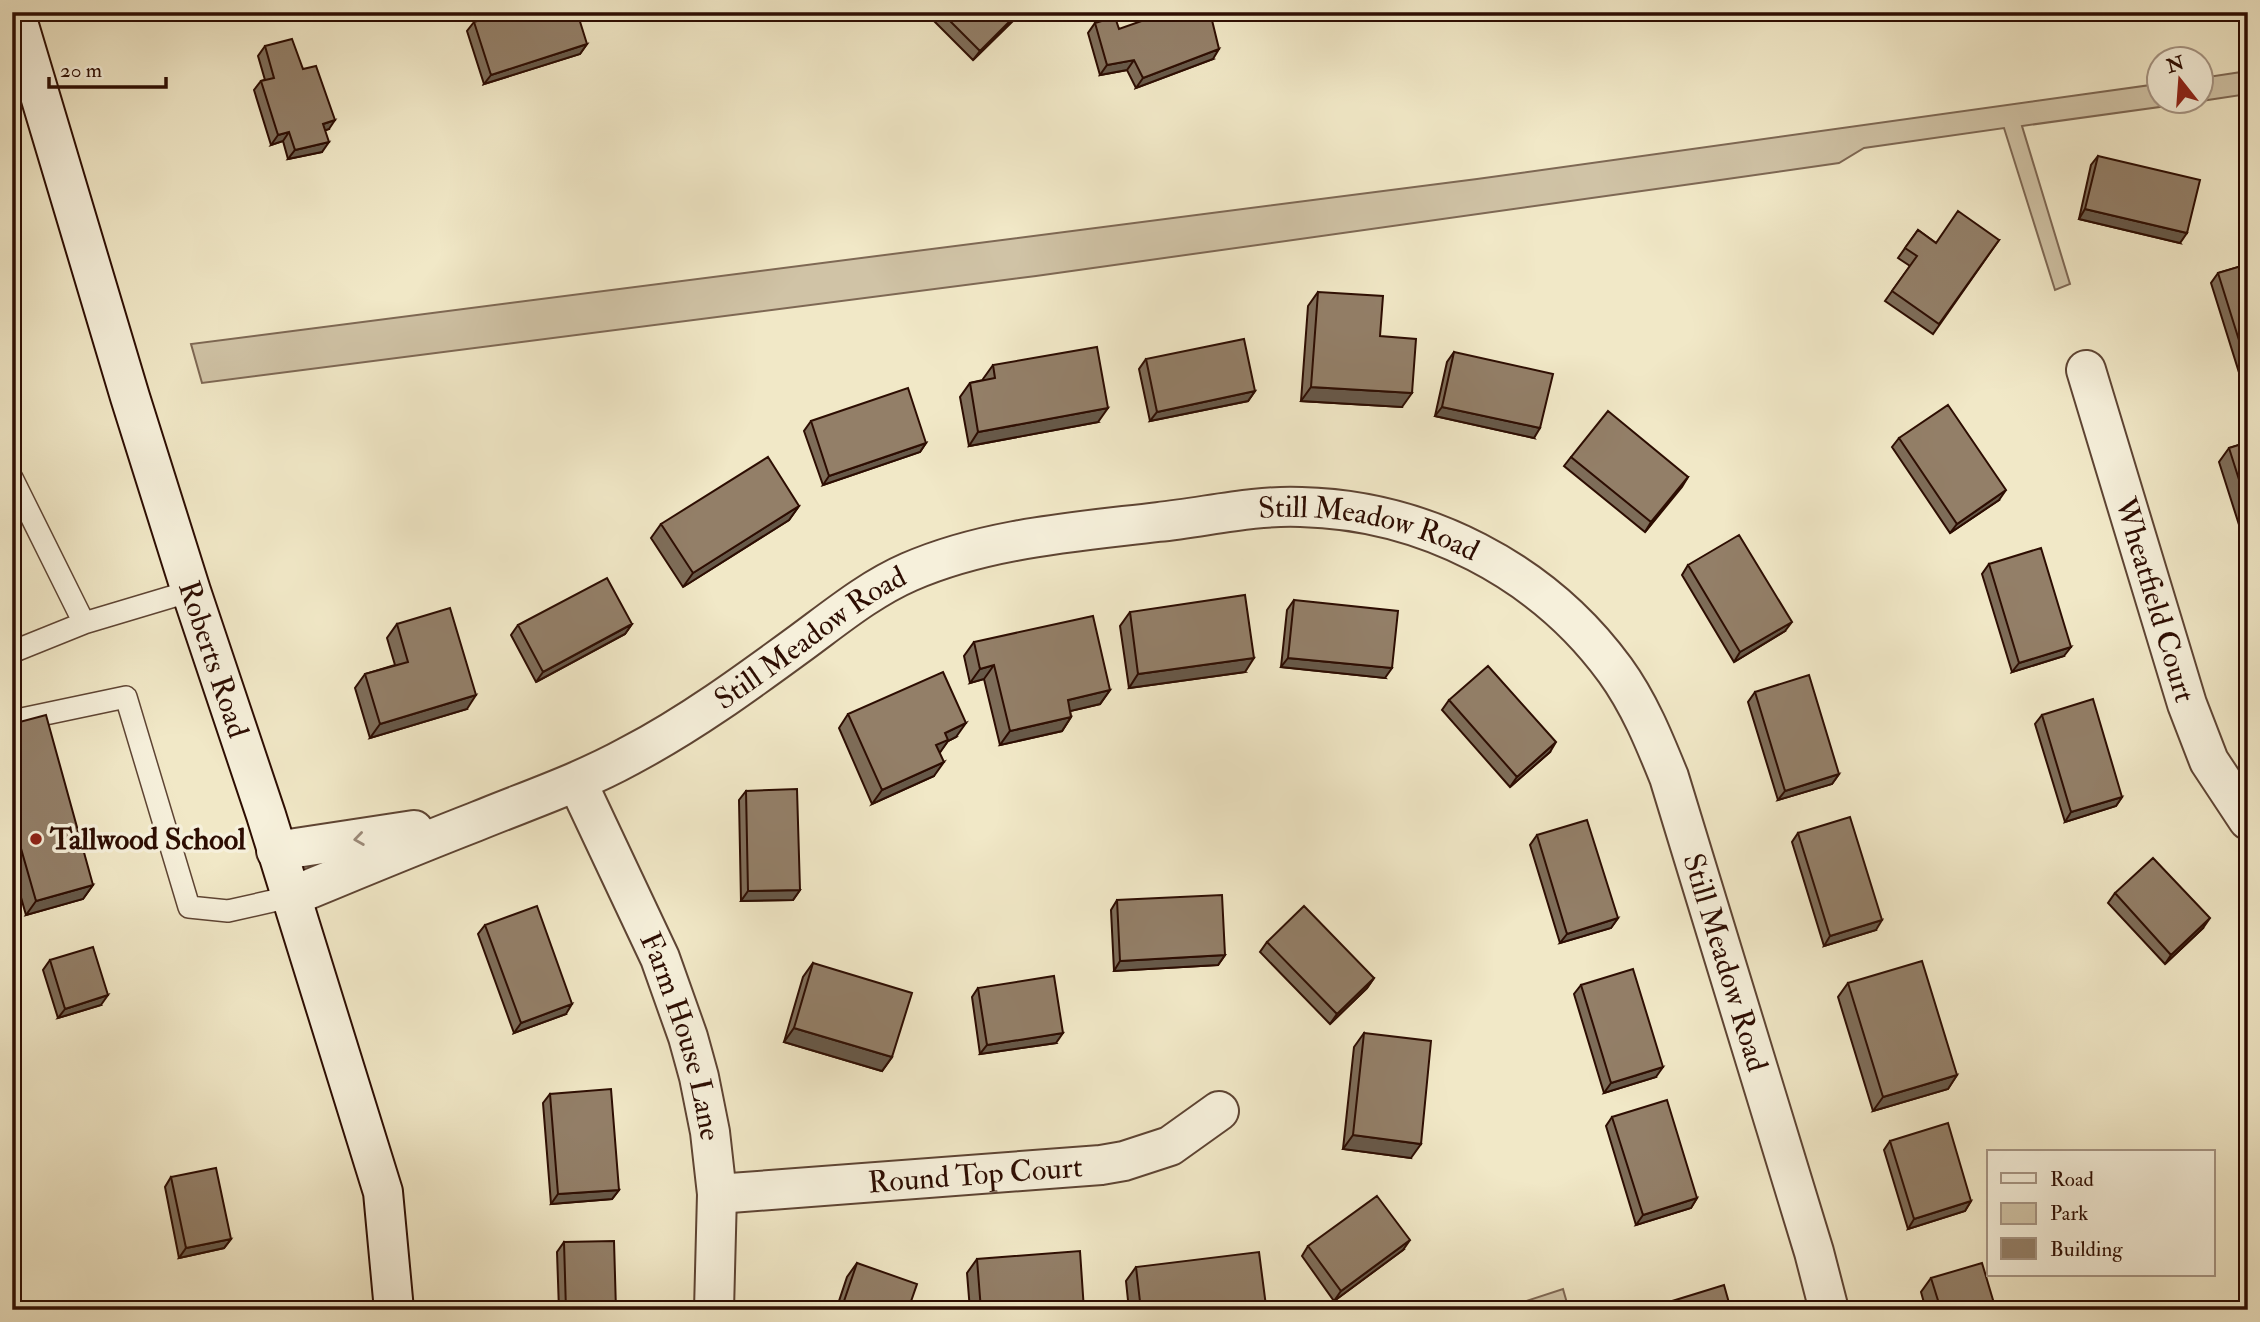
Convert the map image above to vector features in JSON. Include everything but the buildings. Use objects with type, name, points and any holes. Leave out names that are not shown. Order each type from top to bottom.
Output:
[{"type":"street","name":"Roberts Road","points":[[15,12],[110,333],[383,1192],[394,1310]]},
{"type":"street","name":"Wheatfield Court","points":[[2086,370],[2187,704],[2209,761],[2248,820]]},
{"type":"street","name":"Still Meadow Road","points":[[290,897],[576,782],[630,756],[724,698],[861,599],[907,573],[946,559],[1004,544],[1075,531],[1162,522],[1228,511],[1299,507],[1360,512],[1414,524],[1473,548],[1527,581],[1575,622],[1615,670],[1645,718],[1669,776],[1814,1252],[1829,1310]]},
{"type":"street","name":"Farm House Lane","points":[[576,782],[660,958],[688,1037],[710,1132],[717,1194],[714,1310]]},
{"type":"street","name":"Still Meadow Road","points":[[276,851],[475,821]]},
{"type":"street","name":"Round Top Court","points":[[717,1194],[1101,1165],[1124,1161],[1170,1146],[1219,1111]]},
{"type":"lane","points":[[12,478],[84,623]]},
{"type":"lane","points":[[12,652],[84,623],[191,591]]},
{"type":"lane","points":[[12,720],[126,697],[189,907],[228,911],[290,897]]},
{"type":"green space","points":[[2248,71],[2248,94],[2214,99],[2214,76]]},
{"type":"green space","points":[[2144,86],[2144,109],[2022,126],[2070,284],[2055,290],[2004,128],[1864,148],[1839,163],[1706,182],[1036,276],[202,383],[191,344],[1477,179]]},
{"type":"green space","points":[[1563,1289],[1569,1310],[1499,1310]]},
{"type":"place","name":"Tallwood School","points":[[36,839]]}]
